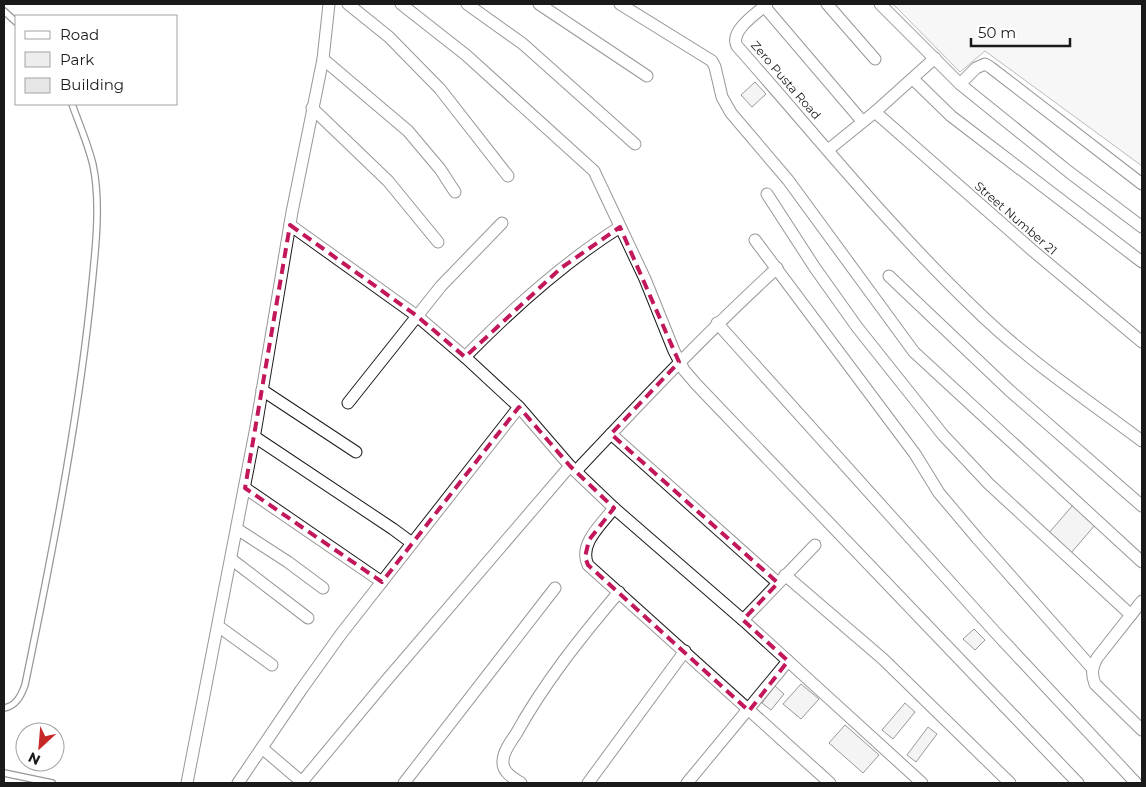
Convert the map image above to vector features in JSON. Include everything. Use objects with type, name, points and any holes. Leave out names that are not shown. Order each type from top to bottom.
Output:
[{"type":"street","points":[[187,783],[255,437],[290,225],[323,59],[329,4]]},
{"type":"street","points":[[348,4],[390,37],[440,90],[508,176]]},
{"type":"street","points":[[401,4],[466,55],[594,171],[645,279],[680,362],[696,384],[1078,783]]},
{"type":"street","points":[[467,4],[522,44],[635,144]]},
{"type":"street","points":[[539,4],[647,76]]},
{"type":"street","points":[[620,4],[712,61],[722,97],[731,114],[788,180],[914,352],[1142,562]]},
{"type":"street","points":[[827,4],[875,59]]},
{"type":"street","points":[[880,4],[960,84],[1069,172],[1142,227]]},
{"type":"street","points":[[765,5],[862,121]]},
{"type":"street","name":"Zero Pusta Road","points":[[765,5],[738,30],[735,42],[828,150]]},
{"type":"street","points":[[935,58],[875,112],[828,150],[917,252],[977,312],[1028,355],[1142,441]]},
{"type":"street","points":[[323,59],[408,131],[440,169],[455,192]]},
{"type":"street","points":[[960,84],[976,68],[985,64],[1142,184]]},
{"type":"street","points":[[912,79],[951,116],[1142,262]]},
{"type":"street","points":[[312,108],[388,181],[438,242]]},
{"type":"street","name":"Street Number 21","points":[[875,112],[1032,250],[1142,342]]},
{"type":"street","points":[[767,194],[815,268],[857,327],[943,435],[989,484],[1131,615]]},
{"type":"street","points":[[348,403],[417,316],[467,258],[502,223]]},
{"type":"street","points":[[290,225],[417,316],[465,357],[519,407],[573,469],[614,508],[743,620],[922,783]]},
{"type":"street","points":[[465,357],[496,325],[542,284],[595,243],[620,227]]},
{"type":"street","points":[[755,240],[915,454],[939,493],[1092,668]]},
{"type":"street","points":[[262,748],[302,783],[385,682],[573,469],[611,434],[717,323],[777,268]]},
{"type":"street","points":[[890,276],[1009,390],[1142,506]]},
{"type":"street","points":[[717,323],[995,632],[1136,783]]},
{"type":"street","points":[[262,390],[356,452]]},
{"type":"street","points":[[238,783],[300,690],[519,407]]},
{"type":"street","points":[[611,434],[782,579],[882,658],[1010,783]]},
{"type":"street","points":[[255,437],[412,543]]},
{"type":"street","points":[[245,488],[382,582]]},
{"type":"street","points":[[614,508],[589,540],[584,557],[588,565],[830,783]]},
{"type":"street","points":[[237,529],[288,562],[322,588]]},
{"type":"street","points":[[743,620],[815,545]]},
{"type":"street","points":[[231,559],[308,618]]},
{"type":"street","points":[[404,783],[555,588]]},
{"type":"street","points":[[521,783],[510,776],[504,769],[502,760],[508,748],[526,715],[556,672],[584,634],[619,592]]},
{"type":"street","points":[[1142,602],[1092,668],[1095,684],[1142,730]]},
{"type":"street","points":[[218,626],[272,665]]},
{"type":"street","points":[[588,783],[685,651]]},
{"type":"street","points":[[687,783],[788,661]]},
{"type":"lane","points":[[4,11],[15,21]]},
{"type":"lane","points":[[4,708],[8,708],[20,699],[25,685],[49,570],[85,351],[95,253],[96,202],[93,165],[72,105]]},
{"type":"lane","points":[[4,773],[52,783]]},
{"type":"highlighted area","points":[[290,225],[417,316],[465,357],[561,268],[620,227],[679,362],[611,434],[778,583],[743,620],[788,661],[749,711],[588,565],[585,557],[589,540],[614,508],[570,466],[519,407],[382,582],[245,488]]},
{"type":"green space","points":[[893,4],[1142,4],[1142,166],[985,51],[960,72]]},
{"type":"building","points":[[755,82],[766,94],[752,107],[741,95]]},
{"type":"building","points":[[1073,505],[1095,525],[1071,553],[1048,534]]},
{"type":"building","points":[[974,629],[985,640],[975,650],[963,639]]},
{"type":"building","points":[[801,684],[819,699],[801,719],[783,704]]},
{"type":"building","points":[[775,686],[784,694],[771,710],[762,703]]},
{"type":"building","points":[[905,703],[915,712],[893,739],[882,730]]},
{"type":"building","points":[[845,725],[879,755],[863,773],[829,743]]},
{"type":"building","points":[[928,727],[937,734],[916,762],[907,755]]}]
